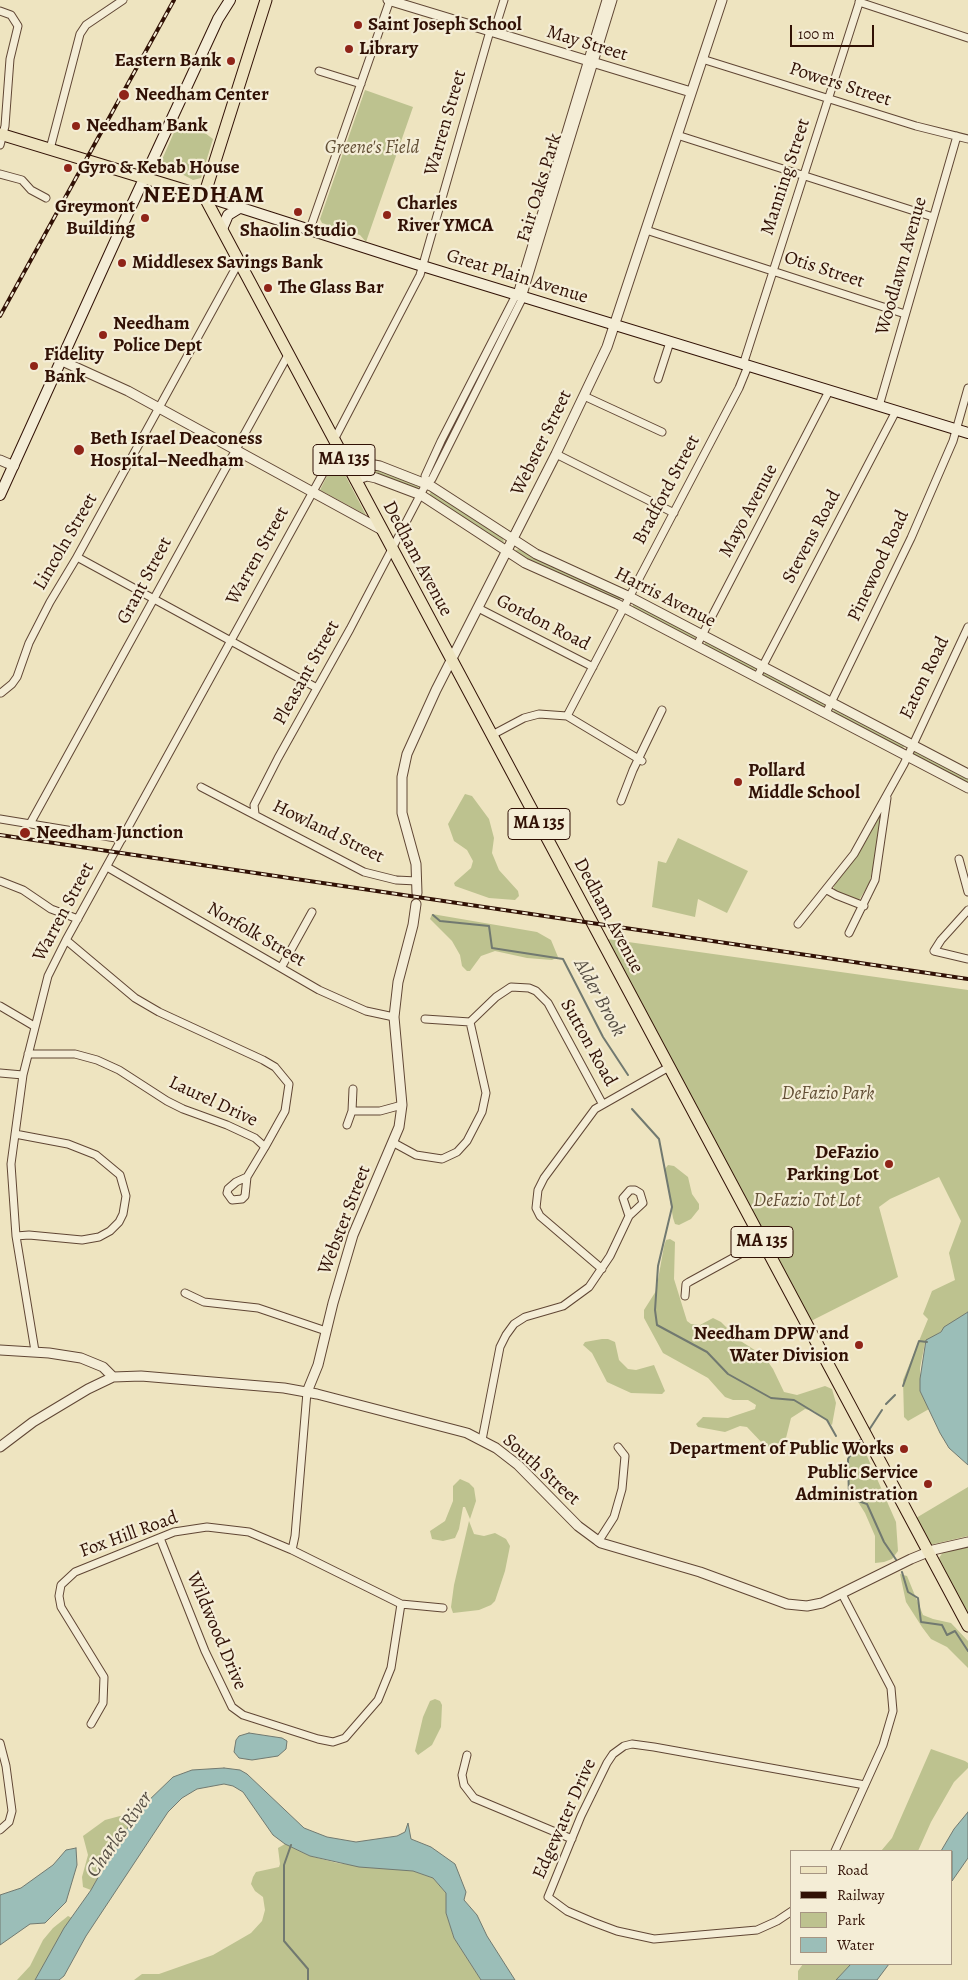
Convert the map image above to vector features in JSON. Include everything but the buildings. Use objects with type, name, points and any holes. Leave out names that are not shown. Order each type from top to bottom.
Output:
[{"type":"main road","points":[[0,495],[218,19],[230,0]]},
{"type":"main road","points":[[204,196],[266,0]]},
{"type":"main road","name":"Great Plain Avenue","points":[[1,138],[50,149],[241,207],[422,266],[968,433]]},
{"type":"main road","name":"Dedham Avenue","points":[[204,196],[968,1626]]},
{"type":"main road","points":[[222,229],[228,214],[241,207]]},
{"type":"street","points":[[50,149],[80,34],[86,25],[123,0]]},
{"type":"street","points":[[310,229],[389,0]]},
{"type":"street","name":"May Street","points":[[389,0],[691,92]]},
{"type":"street","name":"Warren Street","points":[[334,440],[418,279],[492,32],[504,0]]},
{"type":"street","name":"Fair Oaks Park","points":[[591,62],[606,0]]},
{"type":"street","name":"Fair Oaks Park","points":[[392,549],[426,484],[432,479],[446,439],[520,296],[591,62],[613,0]]},
{"type":"street","name":"Webster Street","points":[[417,893],[416,864],[402,813],[403,769],[413,738],[451,659],[556,454],[615,325],[722,0]]},
{"type":"street","points":[[859,1],[968,38]]},
{"type":"street","name":"Manning Street","points":[[746,366],[773,271],[859,1]]},
{"type":"street","points":[[0,11],[11,15],[18,26],[10,59],[1,138]]},
{"type":"street","name":"Powers Street","points":[[702,59],[916,126],[968,139]]},
{"type":"street","points":[[319,71],[361,84]]},
{"type":"street","points":[[677,135],[933,217]]},
{"type":"street","name":"Woodlawn Avenue","points":[[879,406],[957,136]]},
{"type":"street","points":[[0,174],[22,180],[31,190],[46,198]]},
{"type":"street","name":"Otis Street","points":[[646,230],[905,314]]},
{"type":"street","name":"Lincoln Street","points":[[1,693],[12,684],[16,677],[24,655],[50,602],[78,557],[239,262]]},
{"type":"street","points":[[658,379],[670,342]]},
{"type":"street","name":"Grant Street","points":[[32,822],[288,355]]},
{"type":"street","points":[[62,361],[159,408],[382,530]]},
{"type":"street","name":"Bradford Street","points":[[567,716],[740,388],[746,366]]},
{"type":"street","name":"Pinewood Road","points":[[826,713],[911,538],[957,430],[968,388]]},
{"type":"street","name":"Mayo Avenue","points":[[697,645],[829,391]]},
{"type":"street","points":[[584,396],[662,432]]},
{"type":"street","name":"Stevens Road","points":[[757,677],[896,411]]},
{"type":"street","points":[[556,454],[674,513]]},
{"type":"street","name":"Warren Street","points":[[35,1351],[16,1236],[10,1174],[23,1075],[48,976],[230,640],[328,464],[343,458]]},
{"type":"street","name":"Harris Avenue","points":[[343,458],[380,466],[426,484],[541,557],[630,597],[968,774]]},
{"type":"street","points":[[0,460],[14,466]]},
{"type":"street","name":"Harris Avenue","points":[[355,480],[367,476],[376,478],[421,495],[444,508],[506,552],[530,566],[624,608],[968,788]]},
{"type":"street","name":"Pleasant Street","points":[[255,814],[254,805],[278,758],[392,549]]},
{"type":"street","points":[[78,557],[317,688]]},
{"type":"street","name":"Gordon Road","points":[[478,608],[593,667]]},
{"type":"street","name":"Eaton Road","points":[[798,924],[849,861],[887,795],[968,627]]},
{"type":"street","points":[[621,801],[662,710]]},
{"type":"street","points":[[492,735],[524,718],[539,714],[567,716],[640,760]]},
{"type":"street","name":"Howland Street","points":[[201,787],[364,872],[386,878],[417,881]]},
{"type":"street","points":[[849,933],[873,887],[878,871],[887,795]]},
{"type":"street","points":[[0,819],[32,822],[122,839]]},
{"type":"street","points":[[959,859],[968,892]]},
{"type":"street","name":"Norfolk Street","points":[[107,867],[319,990],[375,1014],[394,1017]]},
{"type":"street","points":[[0,881],[23,890],[51,909],[78,919]]},
{"type":"street","points":[[827,890],[864,906]]},
{"type":"street","name":"Webster Street","points":[[292,1550],[295,1536],[307,1392],[318,1365],[353,1235],[394,1142],[402,1105],[394,1017],[398,982],[413,925],[416,904]]},
{"type":"street","points":[[968,910],[934,950],[942,954],[968,959]]},
{"type":"street","points":[[281,968],[312,912]]},
{"type":"street","name":"Laurel Drive","points":[[28,1054],[75,1054],[97,1060],[119,1070],[167,1101],[255,1138],[266,1147],[285,1111],[289,1084],[283,1074],[263,1060],[159,1012],[135,998],[66,940]]},
{"type":"street","name":"Sutton Road","points":[[470,1022],[496,997],[511,988],[523,986],[536,991],[548,1003],[602,1103]]},
{"type":"street","points":[[0,1006],[34,1026]]},
{"type":"street","points":[[394,1142],[416,1155],[430,1159],[442,1159],[457,1152],[467,1141],[482,1112],[486,1093],[470,1022],[425,1019]]},
{"type":"street","points":[[602,1269],[546,1222],[536,1208],[538,1190],[544,1178],[592,1112],[602,1103],[669,1067]]},
{"type":"street","points":[[0,1074],[23,1075]]},
{"type":"street","points":[[347,1125],[352,1111],[353,1089]]},
{"type":"street","points":[[352,1111],[366,1113],[402,1105]]},
{"type":"street","points":[[15,1134],[68,1144],[96,1155],[120,1175],[126,1196],[123,1214],[118,1222],[110,1232],[99,1237],[82,1240],[29,1235],[16,1236]]},
{"type":"street","points":[[247,1176],[266,1147]]},
{"type":"street","points":[[482,1440],[500,1347],[506,1334],[514,1324],[526,1317],[563,1306],[588,1288],[602,1269],[629,1216]]},
{"type":"street","points":[[685,1296],[686,1284],[762,1242]]},
{"type":"street","points":[[185,1293],[204,1302],[258,1308],[326,1331]]},
{"type":"street","points":[[0,1350],[35,1351],[81,1358],[103,1367],[113,1377]]},
{"type":"street","name":"South Street","points":[[0,1448],[33,1422],[88,1389],[113,1377],[140,1376],[284,1388],[307,1392],[467,1433],[482,1440],[518,1465],[578,1526],[598,1542],[611,1548],[700,1572],[793,1605],[814,1606],[928,1552],[968,1542]]},
{"type":"street","points":[[598,1542],[614,1517],[622,1489],[625,1456],[618,1447]]},
{"type":"street","name":"Fox Hill Road","points":[[91,1724],[103,1703],[104,1677],[61,1607],[60,1588],[66,1579],[75,1572],[182,1530],[207,1527],[228,1528],[258,1535],[401,1604],[442,1608]]},
{"type":"street","name":"Wildwood Drive","points":[[160,1538],[205,1651],[232,1707],[244,1715],[318,1739],[333,1742],[345,1738],[378,1700],[391,1668],[401,1604]]},
{"type":"street","points":[[834,1850],[890,1727],[892,1699],[891,1688],[842,1594]]},
{"type":"street","points":[[0,1743],[6,1766],[12,1812],[7,1824],[0,1830]]},
{"type":"street","name":"Edgewater Drive","points":[[790,1912],[777,1921],[757,1930],[654,1939],[618,1931],[567,1911],[548,1897],[607,1763],[613,1754],[632,1744],[865,1785]]},
{"type":"street","points":[[467,1755],[462,1775],[464,1786],[474,1798],[572,1839]]},
{"type":"green space","name":"Greene's Field","points":[[365,90],[413,107],[366,242],[360,235],[322,223],[320,219]]},
{"type":"green space","points":[[185,127],[205,133],[213,139],[201,178],[193,180],[180,173],[165,171],[160,164],[176,128]]},
{"type":"green space","points":[[361,466],[379,469],[419,487],[418,489],[362,471]]},
{"type":"green space","points":[[335,469],[344,473],[366,515],[320,490],[329,472]]},
{"type":"green space","points":[[431,491],[502,537],[504,542],[502,544],[429,496]]},
{"type":"green space","points":[[520,549],[621,597],[621,599],[618,601],[515,554],[516,550]]},
{"type":"green space","points":[[633,603],[696,636],[695,639],[633,608]]},
{"type":"green space","points":[[705,640],[756,669],[753,671],[705,646]]},
{"type":"green space","points":[[764,672],[825,703],[825,705],[823,707],[763,676]]},
{"type":"green space","points":[[833,708],[904,744],[904,747],[901,749],[834,714]]},
{"type":"green space","points":[[912,750],[968,777],[968,785],[912,755]]},
{"type":"green space","points":[[465,794],[472,796],[489,819],[494,838],[492,853],[499,870],[518,891],[519,896],[515,900],[489,898],[455,886],[454,883],[471,868],[473,861],[467,850],[454,841],[448,824]]},
{"type":"green space","points":[[879,813],[882,814],[876,855],[869,884],[859,900],[850,899],[834,890],[834,886],[851,863]]},
{"type":"green space","points":[[678,838],[748,871],[727,913],[698,899],[695,917],[652,907],[658,861],[666,863]]},
{"type":"green space","points":[[432,914],[537,932],[551,940],[558,957],[552,960],[527,958],[495,951],[481,956],[470,971],[467,971],[462,966],[460,955],[452,941],[430,919]]},
{"type":"green space","name":"DeFazio Park","points":[[607,939],[968,990],[968,1312],[925,1343],[920,1368],[920,1391],[929,1409],[908,1421],[904,1417],[903,1380],[928,1319],[923,1314],[932,1291],[955,1280],[949,1253],[961,1221],[939,1177],[890,1199],[879,1207],[898,1277],[811,1321]]},
{"type":"green space","points":[[668,1165],[674,1166],[688,1177],[692,1194],[699,1204],[699,1209],[691,1219],[679,1225],[675,1224],[673,1218],[665,1169]]},
{"type":"green space","points":[[670,1239],[675,1242],[674,1279],[687,1321],[691,1324],[700,1325],[713,1318],[721,1322],[739,1340],[764,1356],[773,1369],[784,1392],[797,1395],[825,1386],[832,1389],[836,1403],[832,1425],[814,1411],[805,1409],[791,1418],[785,1442],[778,1448],[772,1449],[764,1445],[747,1427],[740,1426],[725,1432],[698,1427],[696,1424],[703,1417],[728,1418],[755,1409],[756,1405],[748,1400],[733,1400],[725,1397],[708,1378],[663,1353],[644,1318],[644,1310],[656,1291],[664,1246],[666,1240]]},
{"type":"green space","points":[[602,1339],[615,1342],[619,1360],[628,1369],[636,1370],[654,1365],[665,1391],[662,1394],[631,1393],[607,1382],[592,1353],[583,1345],[585,1342]]},
{"type":"green space","points":[[855,1441],[860,1443],[867,1456],[896,1522],[898,1551],[892,1559],[884,1562],[875,1563],[875,1536],[865,1513],[848,1486],[848,1445]]},
{"type":"green space","points":[[460,1479],[469,1483],[474,1488],[476,1501],[470,1519],[465,1507],[463,1507],[459,1529],[455,1538],[443,1541],[432,1539],[430,1531],[445,1521],[453,1501],[453,1486]]},
{"type":"green space","points":[[968,1487],[968,1536],[930,1545],[916,1518]]},
{"type":"green space","points":[[469,1521],[474,1534],[484,1536],[495,1533],[506,1539],[510,1546],[505,1571],[495,1601],[491,1605],[479,1610],[453,1613],[451,1607],[454,1585]]},
{"type":"green space","points":[[968,1547],[968,1615],[939,1558],[943,1552]]},
{"type":"green space","points":[[900,1574],[907,1576],[923,1615],[951,1623],[968,1641],[968,1668],[947,1647],[931,1639],[922,1627],[906,1602]]},
{"type":"green space","points":[[435,1699],[440,1701],[442,1705],[441,1727],[432,1745],[418,1755],[415,1751],[423,1717],[430,1701]]},
{"type":"green space","points":[[931,1749],[968,1763],[968,1768],[954,1782],[931,1822],[918,1850],[882,1850],[892,1838]]},
{"type":"green space","points":[[138,1814],[119,1840],[91,1890],[83,1887],[82,1877],[88,1855],[83,1836],[105,1820]]},
{"type":"green space","points":[[285,1844],[310,1856],[337,1863],[376,1868],[399,1868],[433,1878],[446,1893],[446,1913],[454,1938],[481,1980],[134,1980],[142,1974],[159,1974],[213,1955],[251,1933],[262,1921],[265,1910],[263,1897],[255,1891],[251,1884],[253,1877],[256,1872],[279,1867],[278,1848]]},
{"type":"green space","points":[[68,1916],[72,1918],[35,1980],[17,1980],[30,1966],[43,1940],[53,1928]]},
{"type":"green space","points":[[802,1965],[850,1965],[836,1980],[798,1980],[798,1971]]},
{"type":"water","points":[[968,1312],[968,1465],[949,1448],[940,1433],[920,1391],[920,1379],[926,1340],[941,1332],[944,1327]]},
{"type":"water","points":[[249,1733],[282,1738],[287,1741],[286,1749],[278,1756],[252,1760],[239,1758],[234,1752],[236,1740],[239,1736]]},
{"type":"water","points":[[224,1768],[240,1770],[247,1774],[304,1828],[327,1837],[356,1842],[397,1836],[405,1832],[408,1823],[411,1839],[431,1847],[455,1864],[466,1892],[464,1900],[477,1915],[487,1936],[515,1980],[481,1980],[454,1938],[446,1913],[446,1893],[433,1878],[413,1871],[359,1867],[310,1856],[285,1844],[273,1835],[243,1792],[233,1786],[224,1784],[197,1789],[182,1798],[168,1812],[86,1936],[64,1976],[59,1980],[35,1980],[64,1928],[91,1890],[119,1840],[145,1804],[173,1777],[192,1770]]},
{"type":"water","points":[[968,1812],[968,1858],[953,1880],[953,1850],[942,1850],[954,1829]]},
{"type":"water","points":[[76,1848],[77,1865],[66,1902],[45,1923],[30,1924],[0,1945],[0,1895],[21,1888],[53,1865],[66,1850]]},
{"type":"water","points":[[850,1965],[888,1965],[877,1980],[836,1980]]},
{"type":"waterway","name":"Alder Brook","points":[[433,915],[440,921],[489,926],[492,948],[563,959],[603,1037],[628,1075]]},
{"type":"waterway","name":"Alder Brook","points":[[632,1109],[659,1139],[672,1207],[658,1266],[655,1310],[657,1325],[707,1352],[728,1374],[771,1398],[794,1400],[827,1420],[836,1436]]},
{"type":"waterway","points":[[903,1386],[919,1341],[927,1342]]},
{"type":"waterway","points":[[886,1404],[895,1395]]},
{"type":"waterway","points":[[869,1430],[882,1410]]},
{"type":"waterway","points":[[853,1451],[860,1440]]},
{"type":"waterway","name":"Alder Brook","points":[[842,1441],[853,1451],[848,1459],[849,1498],[867,1504],[884,1542],[897,1561]]},
{"type":"waterway","name":"Alder Brook","points":[[902,1572],[908,1592],[918,1598],[921,1622],[942,1625],[947,1635],[955,1631],[968,1651]]},
{"type":"waterway","points":[[291,1845],[284,1865],[284,1941],[308,1969],[308,1980]]},
{"type":"railway","points":[[0,316],[174,0]]},
{"type":"railway","points":[[0,835],[968,979]]},
{"type":"place","name":"Saint Joseph School","points":[[358,25]]},
{"type":"place","name":"Library","points":[[349,49]]},
{"type":"place","name":"Eastern Bank","points":[[231,61]]},
{"type":"place","name":"Needham Center","points":[[124,95]]},
{"type":"place","name":"Needham Bank","points":[[76,126]]},
{"type":"place","name":"Gyro & Kebab House","points":[[68,168]]},
{"type":"place","name":"Shaolin Studio","points":[[298,212]]},
{"type":"place","name":"Charles River YMCA","points":[[387,215]]},
{"type":"place","name":"Greymont Building","points":[[145,218]]},
{"type":"place","name":"Middlesex Savings Bank","points":[[122,263]]},
{"type":"place","name":"The Glass Bar","points":[[268,288]]},
{"type":"place","name":"Needham Police Dept","points":[[103,335]]},
{"type":"place","name":"Fidelity Bank","points":[[34,366]]},
{"type":"place","name":"Beth Israel Deaconess Hospital–Needham","points":[[79,450]]},
{"type":"place","name":"Pollard Middle School","points":[[738,782]]},
{"type":"place","name":"Needham Junction","points":[[25,833]]},
{"type":"place","name":"DeFazio Parking Lot","points":[[889,1164]]},
{"type":"place","name":"Needham DPW and Water Division","points":[[859,1345]]},
{"type":"place","name":"Department of Public Works","points":[[904,1449]]},
{"type":"place","name":"Public Service Administration","points":[[928,1484]]},
{"type":"district","name":"NEEDHAM","points":[[204,196]]},
{"type":"park label","name":"DeFazio Tot Lot","points":[[807,1201]]},
{"type":"water label","name":"Charles River","points":[[120,1835]]}]
